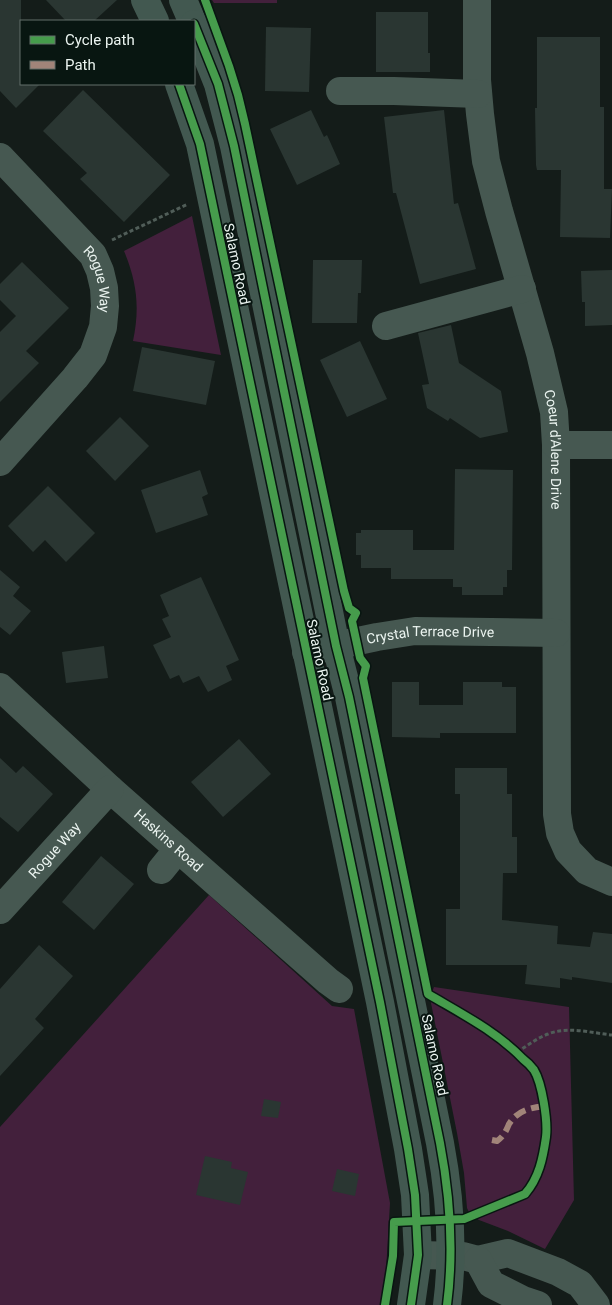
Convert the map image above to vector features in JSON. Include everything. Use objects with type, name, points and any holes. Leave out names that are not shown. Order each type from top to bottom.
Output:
[{"type":"main road","points":[[145,0],[155,20]]},
{"type":"main road","name":"Salamo Road","points":[[182,0],[192,20]]},
{"type":"main road","name":"Salamo Road","points":[[195,28],[218,84],[234,146],[445,1166],[451,1255],[447,1305]]},
{"type":"main road","name":"Salamo Road","points":[[179,85],[200,144],[380,1002],[408,1149],[415,1195],[418,1255],[411,1305]]},
{"type":"street","name":"Coeur d'Alene Drive","points":[[477,0],[478,94],[486,161],[540,353],[554,412],[556,445],[557,814],[560,833],[568,851],[586,872],[612,882]]},
{"type":"street","points":[[340,91],[478,94]]},
{"type":"street","name":"Rogue Way","points":[[0,158],[93,255],[100,271],[104,288],[105,306],[103,328],[93,355],[75,378],[0,462]]},
{"type":"street","points":[[386,326],[522,289]]},
{"type":"street","points":[[556,445],[612,445]]},
{"type":"street","name":"Crystal Terrace Drive","points":[[306,652],[415,631],[556,632]]},
{"type":"street","name":"Haskins Road","points":[[0,687],[110,789],[339,989]]},
{"type":"street","name":"Rogue Way","points":[[0,910],[110,789]]},
{"type":"street","points":[[161,870],[178,849]]},
{"type":"street","points":[[418,1255],[451,1255],[478,1260],[508,1253],[558,1272],[580,1284],[596,1305]]},
{"type":"street","points":[[478,1260],[491,1284],[523,1300],[538,1305]]},
{"type":"path","points":[[112,240],[189,203]]},
{"type":"path","points":[[517,1052],[548,1034],[560,1031],[612,1035]]},
{"type":"shaded area","points":[[212,0],[277,0],[277,3],[214,3]]},
{"type":"shaded area","points":[[192,216],[221,355],[133,341],[137,306],[136,295],[132,274],[124,251]]},
{"type":"shaded area","points":[[209,895],[332,1006],[354,1009],[390,1203],[384,1305],[0,1305],[0,1127]]},
{"type":"shaded area","points":[[434,987],[569,1007],[574,1200],[545,1249],[508,1231],[479,1220],[470,1214],[467,1208],[464,1173],[457,1133],[430,998]]},
{"type":"building","points":[[0,0],[21,0],[20,85],[39,85],[16,108],[0,91]]},
{"type":"building","points":[[46,0],[117,0],[95,20],[65,20]]},
{"type":"building","points":[[376,12],[428,12],[430,72],[376,72]]},
{"type":"building","points":[[266,27],[311,28],[309,92],[265,91]]},
{"type":"building","points":[[537,37],[600,37],[600,107],[604,107],[604,189],[612,189],[610,238],[560,237],[561,170],[537,170],[536,165]]},
{"type":"building","points":[[83,90],[170,175],[124,222],[80,179],[87,173],[43,131]]},
{"type":"building","points":[[311,110],[324,137],[327,135],[340,164],[297,185],[270,129]]},
{"type":"building","points":[[444,110],[454,204],[458,203],[476,269],[420,284],[396,193],[393,193],[384,117]]},
{"type":"building","points":[[313,260],[362,260],[361,293],[358,293],[357,323],[312,323]]},
{"type":"building","points":[[22,262],[69,308],[26,351],[39,363],[0,402],[0,332],[16,316],[0,300],[0,284]]},
{"type":"building","points":[[612,270],[612,325],[585,326],[585,302],[582,302],[581,271]]},
{"type":"building","points":[[451,325],[459,363],[501,391],[508,432],[480,438],[450,418],[448,421],[427,408],[422,385],[429,384],[418,333]]},
{"type":"building","points":[[360,341],[387,399],[347,417],[320,360]]},
{"type":"building","points":[[142,347],[215,361],[206,405],[133,391]]},
{"type":"building","points":[[120,417],[149,446],[115,481],[86,451]]},
{"type":"building","points":[[455,469],[513,470],[512,570],[507,570],[507,587],[503,587],[503,595],[462,595],[462,587],[453,587],[453,579],[391,579],[391,568],[361,568],[361,555],[356,555],[356,533],[361,533],[361,530],[413,530],[413,550],[454,550]]},
{"type":"building","points":[[200,470],[208,494],[202,497],[208,515],[156,533],[141,490]]},
{"type":"building","points":[[48,486],[95,533],[66,562],[45,540],[33,552],[8,526]]},
{"type":"building","points":[[0,570],[20,587],[13,596],[31,611],[10,635],[0,627]]},
{"type":"building","points":[[201,577],[239,660],[226,666],[232,680],[208,692],[199,676],[183,683],[179,675],[170,679],[153,645],[171,637],[162,619],[169,616],[160,595]]},
{"type":"building","points":[[104,646],[108,678],[66,683],[62,652]]},
{"type":"building","points":[[392,682],[419,682],[419,705],[463,705],[463,682],[502,682],[502,687],[516,687],[516,733],[440,733],[440,738],[392,737]]},
{"type":"building","points":[[239,739],[271,774],[223,817],[191,782]]},
{"type":"building","points":[[0,758],[16,773],[23,766],[53,794],[18,832],[0,817]]},
{"type":"building","points":[[455,768],[507,768],[507,794],[512,794],[512,837],[517,837],[517,873],[503,873],[502,920],[558,926],[557,944],[590,947],[593,932],[612,934],[612,983],[572,977],[572,980],[560,978],[560,988],[525,984],[527,965],[446,965],[446,909],[460,909],[460,794],[455,794]]},
{"type":"building","points":[[101,856],[134,884],[94,930],[62,902]]},
{"type":"building","points":[[39,945],[73,976],[35,1019],[44,1028],[0,1076],[0,989]]},
{"type":"building","points":[[264,1099],[281,1102],[278,1118],[261,1116]]},
{"type":"building","points":[[205,1156],[232,1162],[231,1168],[248,1172],[240,1205],[196,1195]]},
{"type":"building","points":[[337,1169],[359,1174],[355,1196],[332,1191]]},
{"type":"marked path","points":[[492,1140],[497,1141],[512,1120],[520,1113],[528,1109],[544,1106]]},
{"type":"cycle path","points":[[205,0],[238,95],[344,591],[349,608],[356,613],[352,621],[360,658],[366,666],[363,678],[428,994],[490,1031],[529,1064],[540,1084],[545,1112],[546,1137],[542,1160],[534,1181],[525,1194],[464,1219],[394,1222],[393,1256],[385,1305]]},
{"type":"cycle path","points":[[195,26],[218,84],[234,146],[440,1143],[450,1224],[447,1305]]},
{"type":"cycle path","points":[[179,85],[200,144],[380,1002],[408,1149],[415,1195],[418,1255],[411,1305]]}]
